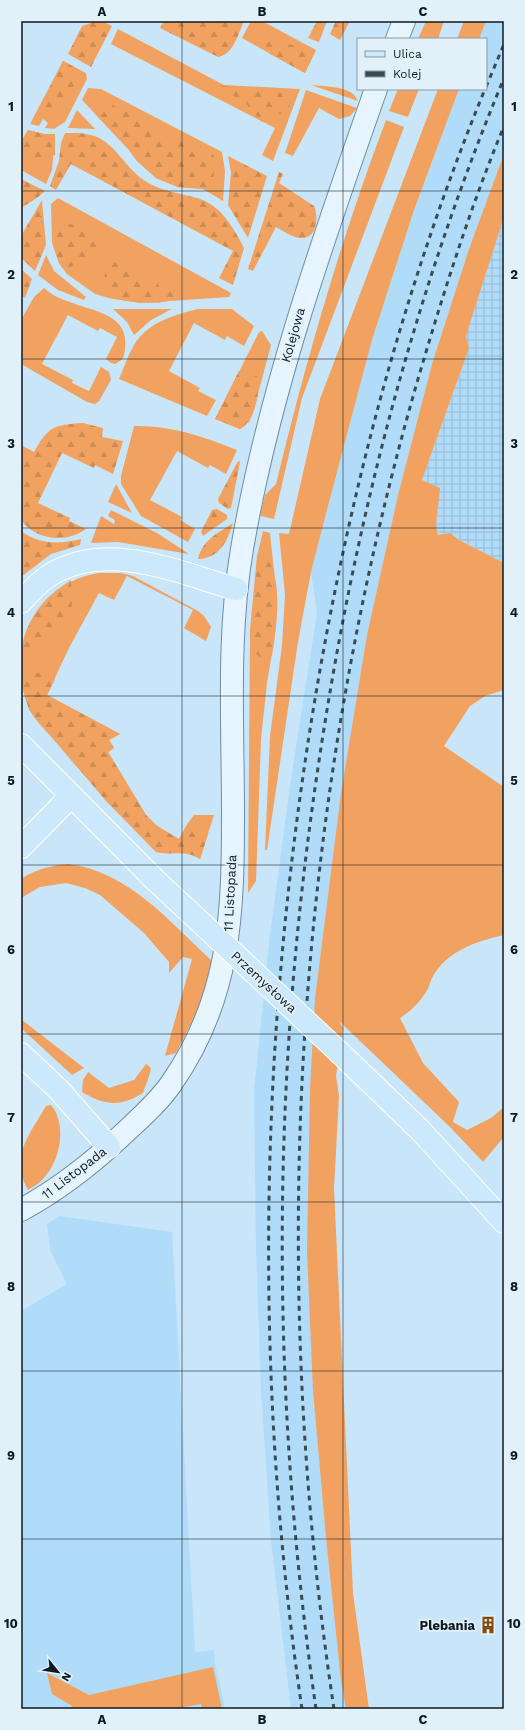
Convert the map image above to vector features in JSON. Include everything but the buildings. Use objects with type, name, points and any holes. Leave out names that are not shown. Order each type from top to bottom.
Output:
[{"type":"main road","points":[[21,602],[49,576],[64,568],[92,560],[106,559],[133,560],[236,589]]},
{"type":"main road","name":"Przemysłowa","points":[[21,745],[155,880],[420,1130],[504,1222]]},
{"type":"main road","points":[[21,847],[70,796]]},
{"type":"main road","points":[[21,1054],[60,1091],[109,1147]]},
{"type":"street","points":[[397,38],[404,21]]},
{"type":"street","name":"Kolejowa","points":[[236,589],[248,519],[263,451],[299,314],[376,90]]},
{"type":"street","name":"11 Listopada","points":[[21,1210],[62,1184],[109,1147],[152,1107],[179,1072],[192,1049],[208,1014],[218,986],[224,961],[233,881],[233,648],[236,589]]},
{"type":"shaded area","points":[[486,21],[504,21],[504,154],[469,249],[432,364],[398,495],[367,635],[341,793],[315,998],[313,1392],[326,1538],[341,1681],[346,1709],[291,1709],[271,1540],[261,1389],[256,1249],[254,1091],[270,935],[290,786],[317,613],[311,572],[372,340],[414,210],[459,90],[487,90],[487,38],[479,38]]},
{"type":"shaded area","points":[[504,217],[504,563],[459,540],[450,533],[438,535],[436,526],[438,508],[422,480],[469,348],[466,336]]},
{"type":"shaded area","points":[[59,1216],[172,1232],[195,1652],[214,1650],[215,1664],[225,1709],[21,1709],[21,1311],[67,1284],[50,1250],[47,1224]]},
{"type":"green space","points":[[97,21],[102,21],[112,26],[91,67],[68,54],[82,26]]},
{"type":"green space","points":[[164,21],[244,21],[232,48],[228,52],[218,57],[160,28]]},
{"type":"green space","points":[[251,21],[262,21],[316,50],[305,73],[242,38]]},
{"type":"green space","points":[[317,21],[327,21],[319,42],[308,38]]},
{"type":"green space","points":[[336,21],[350,21],[340,40],[330,34]]},
{"type":"green space","points":[[426,21],[444,21],[438,38],[418,38]]},
{"type":"green space","points":[[464,21],[486,21],[479,38],[457,38]]},
{"type":"green space","points":[[118,29],[224,85],[300,89],[273,161],[262,155],[275,128],[111,44]]},
{"type":"green space","points":[[270,33],[286,43],[313,53],[316,50],[305,73],[270,54],[262,46],[261,36]]},
{"type":"green space","points":[[63,61],[86,73],[87,79],[65,122],[54,129],[45,128],[48,123],[43,119],[39,126],[30,124]]},
{"type":"green space","points":[[63,61],[80,70],[69,102],[64,108],[54,112],[40,106]]},
{"type":"green space","points":[[215,84],[293,94],[287,113],[279,114],[271,122],[262,122],[249,108],[244,99],[229,95],[220,96],[215,90]]},
{"type":"green space","points":[[311,85],[344,89],[355,96],[358,101]]},
{"type":"green space","points":[[88,88],[101,89],[222,152],[225,171],[223,201],[203,189],[178,187],[156,178],[137,161],[129,150],[82,100]]},
{"type":"green space","points":[[306,90],[357,108],[350,116],[339,119],[319,108],[293,156],[285,153]]},
{"type":"green space","points":[[398,90],[419,90],[408,117],[389,111]]},
{"type":"green space","points":[[438,90],[459,90],[414,210],[372,340],[311,572],[298,642],[267,850],[265,850],[270,736],[282,646],[285,595],[279,533],[289,534],[320,399]]},
{"type":"green space","points":[[108,103],[138,116],[148,123],[154,138],[189,142],[198,145],[212,154],[217,160],[210,192],[203,189],[178,187],[156,178],[137,161],[129,150],[100,119],[96,109]]},
{"type":"green space","points":[[77,110],[95,129],[68,128]]},
{"type":"green space","points":[[386,120],[404,127],[302,398],[274,519],[260,516],[265,495],[276,484],[325,300],[354,210]]},
{"type":"green space","points":[[28,130],[44,134],[55,134],[52,170],[46,184],[21,170],[21,142]]},
{"type":"green space","points":[[28,130],[44,134],[55,134],[55,155],[34,161],[25,161],[21,159],[21,142]]},
{"type":"green space","points":[[65,133],[93,135],[100,138],[112,147],[134,172],[145,181],[164,189],[205,201],[220,211],[231,225],[244,248],[233,285],[219,278],[233,251],[71,164],[56,190],[50,186],[59,161],[61,143]]},
{"type":"green space","points":[[504,154],[504,217],[466,336],[469,348],[422,480],[440,488],[436,526],[438,535],[450,533],[459,540],[504,563],[504,690],[485,696],[470,706],[444,746],[504,787],[504,935],[473,944],[454,954],[445,961],[432,978],[421,999],[411,1010],[400,1018],[423,1063],[459,1102],[453,1122],[467,1130],[491,1118],[504,1107],[504,1137],[483,1162],[450,1127],[339,1021],[343,1028],[336,1076],[339,1096],[334,1189],[353,1593],[369,1709],[346,1709],[341,1681],[326,1538],[313,1391],[307,1251],[310,1090],[315,998],[341,793],[367,635],[398,495],[432,364],[469,249]]},
{"type":"green space","points":[[228,156],[267,176],[248,238],[228,205],[231,173]]},
{"type":"green space","points":[[279,172],[283,174],[279,183],[314,206],[316,211],[315,227],[313,232],[306,238],[300,238],[276,227],[253,271],[248,269]]},
{"type":"green space","points":[[21,179],[45,191],[21,208]]},
{"type":"green space","points":[[58,198],[231,293],[229,297],[140,303],[95,294],[67,274],[59,263],[52,242],[51,204]]},
{"type":"green space","points":[[42,200],[46,245],[35,271],[21,258],[21,236]]},
{"type":"green space","points":[[64,224],[80,226],[90,230],[101,241],[94,257],[72,266],[67,274],[59,263],[52,242],[57,231]]},
{"type":"green space","points":[[46,255],[54,271],[86,297],[84,300],[58,290],[38,275]]},
{"type":"green space","points":[[111,262],[122,263],[129,272],[157,281],[160,289],[168,286],[178,290],[179,296],[173,300],[155,303],[109,298],[106,294],[104,280],[106,270]]},
{"type":"green space","points":[[21,269],[32,279],[25,298],[21,296]]},
{"type":"green space","points":[[44,288],[59,298],[109,317],[118,323],[123,332],[125,344],[123,359],[115,364],[111,363],[106,359],[117,337],[100,328],[98,331],[68,315],[42,364],[73,380],[72,383],[89,391],[101,367],[109,372],[111,380],[99,401],[95,404],[87,402],[21,364],[21,320],[34,297]]},
{"type":"green space","points":[[113,309],[172,309],[151,320],[134,335],[127,322]]},
{"type":"green space","points":[[198,309],[232,309],[254,326],[244,346],[227,336],[225,340],[194,323],[169,371],[200,388],[198,391],[216,400],[207,416],[119,379],[134,345],[140,337],[154,325],[162,321]]},
{"type":"green space","points":[[262,331],[271,345],[253,413],[249,422],[240,429],[215,419],[259,332]]},
{"type":"green space","points":[[239,371],[257,376],[258,382],[258,397],[253,413],[245,425],[240,429],[215,419]]},
{"type":"green space","points":[[83,423],[103,428],[102,437],[123,441],[113,474],[95,465],[94,468],[62,453],[38,503],[70,518],[69,521],[86,529],[61,538],[43,536],[28,527],[21,520],[21,445],[34,452],[44,437],[53,428]]},
{"type":"green space","points":[[134,426],[147,426],[187,433],[237,450],[226,474],[210,465],[208,468],[177,451],[150,500],[182,517],[180,520],[195,529],[188,542],[141,516],[121,484],[121,476]]},
{"type":"green space","points":[[238,461],[240,462],[231,508],[228,509],[219,503],[218,499]]},
{"type":"green space","points":[[116,484],[132,513],[108,502]]},
{"type":"green space","points":[[217,509],[227,515],[227,519],[203,536],[201,532],[212,510]]},
{"type":"green space","points":[[111,510],[157,533],[189,554],[118,542],[91,543],[101,516],[114,524],[115,520],[108,516]]},
{"type":"green space","points":[[233,523],[222,548],[212,556],[198,559],[200,552],[207,542]]},
{"type":"green space","points":[[21,531],[35,539],[50,542],[65,542],[81,539],[80,545],[51,554],[21,577]]},
{"type":"green space","points":[[263,531],[270,533],[277,598],[274,641],[267,683],[261,739],[256,881],[248,893],[250,629],[257,556]]},
{"type":"green space","points":[[264,556],[271,565],[275,576],[277,589],[277,618],[272,656],[267,657],[256,654],[252,648],[250,639],[257,561]]},
{"type":"green space","points":[[99,573],[121,573],[133,576],[198,611],[204,616],[211,627],[206,641],[184,628],[193,610],[127,576],[114,600],[99,593],[69,648],[47,695],[120,734],[109,740],[114,748],[108,752],[146,815],[157,826],[179,839],[194,815],[214,815],[200,859],[183,853],[156,852],[103,796],[37,720],[31,712],[25,697],[22,686],[20,662],[24,638],[33,617],[53,593],[79,578]]},
{"type":"green space","points":[[71,580],[72,608],[68,619],[63,625],[43,641],[32,656],[21,661],[25,635],[35,614],[50,596]]},
{"type":"green space","points":[[40,672],[50,674],[55,679],[47,695],[120,734],[109,740],[114,748],[108,752],[146,815],[157,826],[179,839],[188,823],[199,827],[208,834],[200,859],[184,853],[156,852],[106,801],[29,710],[22,686],[30,677]]},
{"type":"green space","points":[[68,864],[90,869],[129,887],[164,915],[212,961],[200,1006],[176,1053],[165,1056],[192,959],[183,957],[169,973],[169,962],[144,933],[100,895],[85,888],[66,883],[40,887],[21,898],[21,879],[43,868]]},
{"type":"green space","points":[[21,1019],[84,1068],[72,1075],[21,1028]]},
{"type":"green space","points":[[146,1064],[151,1068],[149,1077],[143,1093],[135,1098],[120,1103],[113,1103],[98,1100],[82,1092],[83,1080],[88,1072],[109,1088],[134,1080]]},
{"type":"green space","points":[[51,1105],[56,1113],[59,1123],[60,1144],[53,1165],[48,1174],[40,1182],[28,1190],[23,1178],[21,1156],[28,1136],[46,1106]]},
{"type":"green space","points":[[213,1667],[222,1709],[202,1709],[201,1704],[173,1709],[70,1709],[72,1706],[52,1694],[47,1673],[89,1695]]},
{"type":"railway","points":[[487,85],[504,44]]},
{"type":"railway","points":[[316,1709],[301,1590],[290,1472],[284,1353],[282,1235],[285,1116],[292,998],[303,879],[333,673],[369,499],[390,414],[415,328],[442,244],[471,161],[504,78]]},
{"type":"railway","points":[[302,1709],[286,1585],[275,1460],[270,1335],[269,1210],[273,1085],[282,960],[295,835],[313,711],[327,631],[361,473],[381,395],[428,241],[485,90]]},
{"type":"railway","points":[[334,1709],[313,1543],[301,1375],[298,1207],[304,1040],[319,872],[343,706],[376,541],[418,379],[437,315],[468,220],[504,126]]},
{"type":"place","name":"Plebania","points":[[488,1625]]}]
